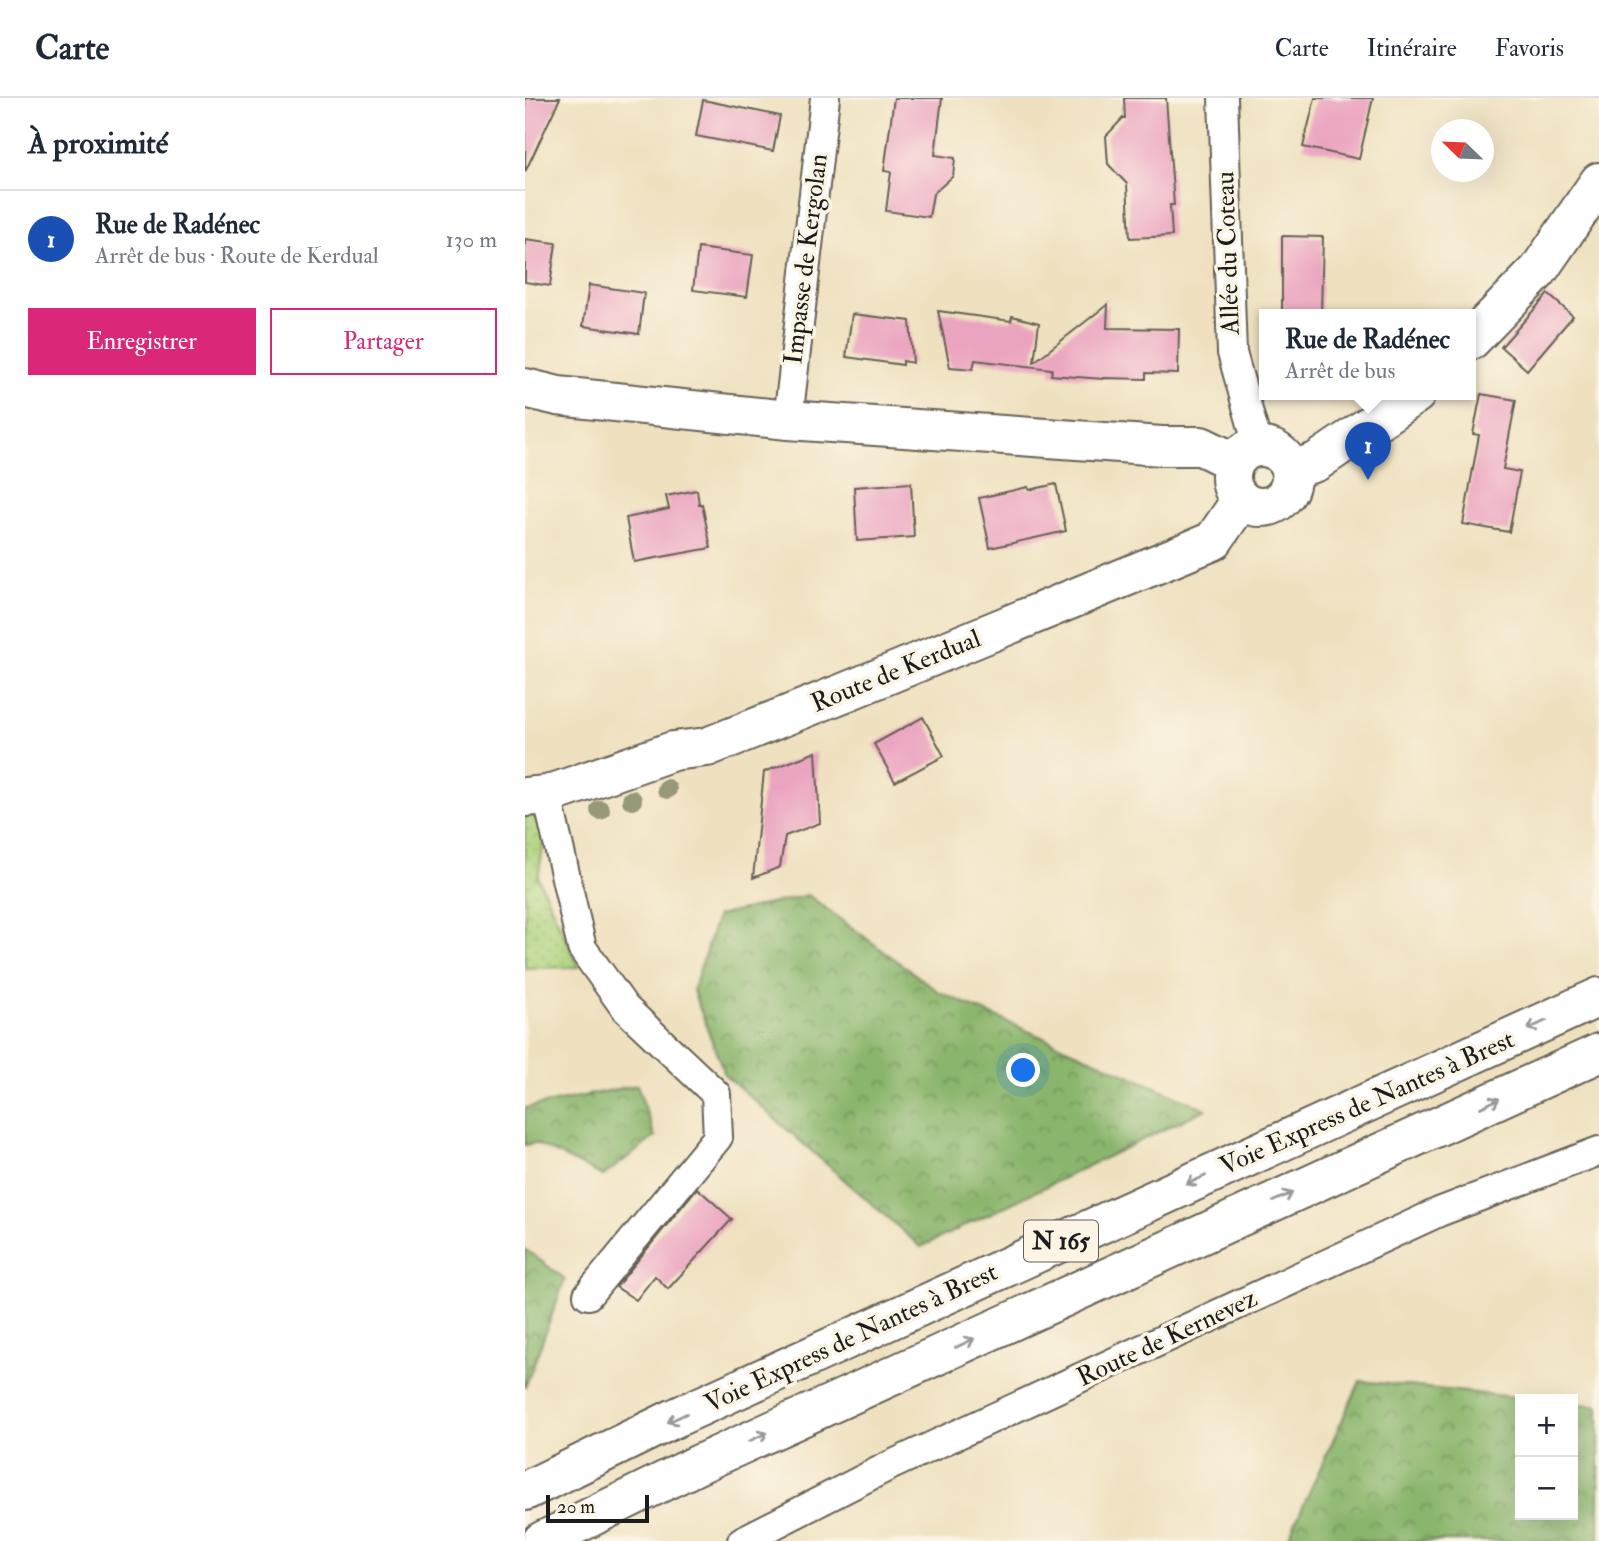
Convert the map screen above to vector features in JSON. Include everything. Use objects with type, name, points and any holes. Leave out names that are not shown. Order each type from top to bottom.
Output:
[{"type":"main road","points":[[1476,335],[1538,271],[1599,182]]},
{"type":"main road","points":[[525,388],[558,396],[788,420],[1163,446],[1201,446],[1246,454],[1275,449],[1283,454],[1291,470],[1292,479],[1285,497],[1277,503],[1259,507],[1241,500],[1231,482],[1231,472],[1246,454]]},
{"type":"main road","points":[[1291,470],[1316,462],[1407,400]]},
{"type":"main road","name":"Route de Kerdual","points":[[536,796],[673,751],[707,747],[1213,541],[1241,500]]},
{"type":"main road","name":"Voie Express de Nantes à Brest","points":[[525,1491],[700,1407],[1599,997]]},
{"type":"main road","name":"Voie Express de Nantes à Brest","points":[[542,1541],[697,1465],[1599,1053]]},
{"type":"street","name":"Impasse de Kergolan","points":[[788,420],[825,98]]},
{"type":"street","name":"Allée du Coteau","points":[[1223,98],[1232,353],[1246,454]]},
{"type":"street","points":[[536,796],[582,948],[625,1008],[716,1094],[718,1137],[588,1295]]},
{"type":"street","name":"Route de Kernevez","points":[[742,1541],[887,1467],[1439,1212],[1599,1152]]},
{"type":"green space","points":[[539,816],[544,841],[538,878],[579,967],[525,968],[525,817]]},
{"type":"green space","points":[[808,895],[939,992],[1206,1109],[921,1247],[725,1075],[693,991],[717,916]]},
{"type":"green space","points":[[637,1085],[655,1137],[603,1176],[535,1143],[525,1145],[525,1108]]},
{"type":"green space","points":[[525,1249],[565,1279],[525,1388]]},
{"type":"green space","points":[[1360,1381],[1515,1397],[1515,1520],[1578,1520],[1578,1404],[1599,1406],[1599,1541],[1287,1541]]},
{"type":"building","points":[[525,98],[560,98],[525,172]]},
{"type":"building","points":[[894,98],[942,98],[935,155],[955,158],[953,176],[933,194],[929,217],[886,211],[891,172],[884,171]]},
{"type":"building","points":[[1124,98],[1166,98],[1174,205],[1170,205],[1172,236],[1130,238],[1127,184],[1108,164],[1106,136],[1125,118]]},
{"type":"building","points":[[1315,98],[1373,98],[1359,159],[1303,147]]},
{"type":"building","points":[[703,100],[780,116],[773,151],[696,136]]},
{"type":"building","points":[[1282,236],[1323,237],[1321,309],[1282,309]]},
{"type":"building","points":[[525,239],[556,243],[550,286],[525,282]]},
{"type":"building","points":[[698,248],[753,255],[747,297],[693,290]]},
{"type":"building","points":[[589,285],[644,293],[639,334],[583,326]]},
{"type":"building","points":[[1548,294],[1573,316],[1527,370],[1501,347]]},
{"type":"building","points":[[1108,304],[1107,328],[1179,329],[1178,374],[1146,373],[1146,379],[1103,379],[1051,375],[1052,369],[975,360],[973,369],[950,367],[938,311],[1011,321],[1012,316],[1039,323],[1034,362]]},
{"type":"building","points":[[852,314],[910,321],[913,363],[903,361],[903,365],[846,357]]},
{"type":"building","points":[[1481,394],[1516,400],[1503,469],[1520,472],[1509,532],[1463,524],[1479,435],[1473,434]]},
{"type":"building","points":[[911,483],[914,537],[857,541],[854,487]]},
{"type":"building","points":[[1056,484],[1066,531],[990,548],[979,498]]},
{"type":"building","points":[[697,490],[711,548],[634,562],[626,518],[669,509],[666,496]]},
{"type":"building","points":[[923,717],[944,756],[895,782],[874,744]]},
{"type":"building","points":[[816,752],[820,823],[785,836],[780,867],[753,878],[764,772]]},
{"type":"building","points":[[697,1188],[732,1219],[668,1289],[655,1276],[636,1300],[616,1287]]},
{"type":"place","name":"Rue de Radénec","points":[[1368,480]]}]
